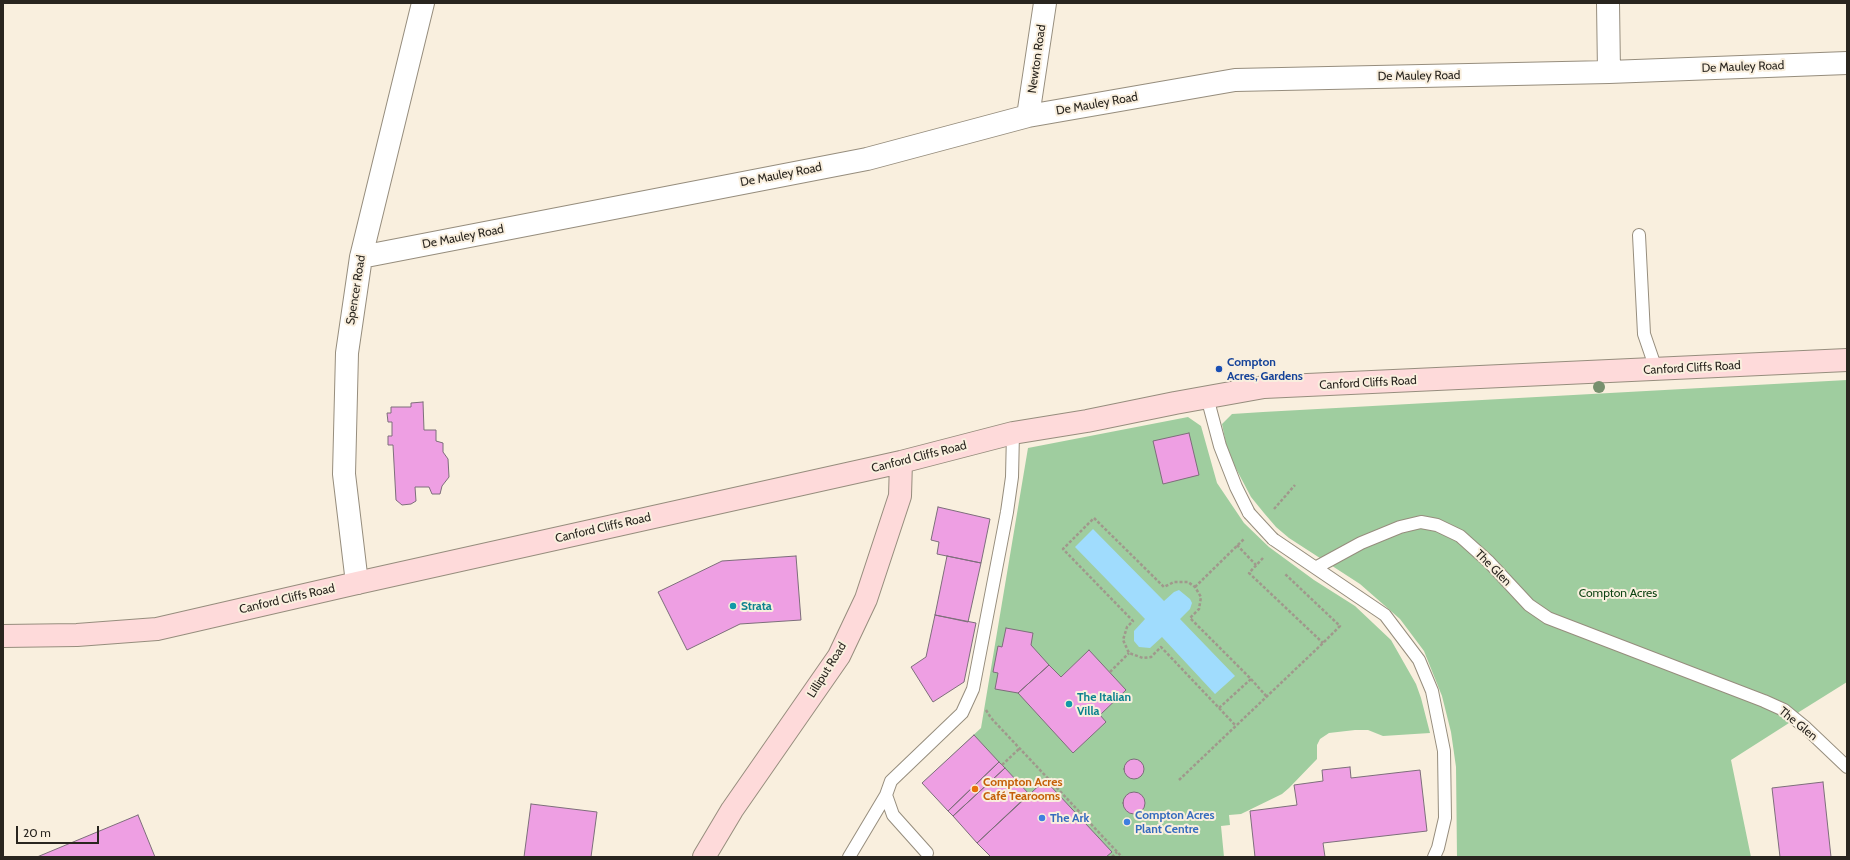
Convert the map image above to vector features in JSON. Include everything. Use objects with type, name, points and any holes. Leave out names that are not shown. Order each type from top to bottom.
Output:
[{"type":"street","name":"Spencer Road","points":[[357,583],[344,474],[347,353],[361,257],[423,3]]},
{"type":"street","name":"Newton Road","points":[[1028,116],[1045,3]]},
{"type":"street","points":[[1608,3],[1609,72]]},
{"type":"street","name":"De Mauley Road","points":[[361,257],[867,159],[1028,116],[1235,80],[1609,72],[1847,63]]},
{"type":"street","name":"Canford Cliffs Road","points":[[3,636],[77,635],[157,629],[901,462],[1013,433],[1087,421],[1207,397],[1264,388],[1847,360]]},
{"type":"street","name":"Lilliput Road","points":[[704,857],[732,810],[839,656],[866,599],[900,496],[901,462]]},
{"type":"lane","points":[[1639,234],[1644,334],[1656,370]]},
{"type":"lane","points":[[1207,397],[1220,446],[1236,486],[1249,513],[1273,539],[1317,567],[1385,615],[1419,660],[1432,691],[1444,751],[1445,818],[1438,848],[1434,857]]},
{"type":"lane","points":[[849,857],[886,795],[891,780],[962,713],[973,689],[1008,505],[1012,477],[1013,433]]},
{"type":"lane","name":"The Glen","points":[[1317,567],[1361,543],[1400,528],[1421,522],[1436,525],[1460,536],[1489,562],[1529,605],[1548,618],[1757,698],[1784,710],[1806,728],[1847,767]]},
{"type":"lane","points":[[886,795],[893,815],[927,853]]},
{"type":"path","points":[[1269,513],[1295,485]]},
{"type":"path","points":[[1236,726],[1161,647],[1151,656],[1143,658],[1129,653],[1123,640],[1127,627],[1133,621],[1063,548],[1094,518],[1164,587],[1174,582],[1188,582],[1195,587],[1201,596],[1199,609],[1190,618],[1267,697]]},
{"type":"path","points":[[1195,587],[1250,533]]},
{"type":"path","points":[[1237,545],[1256,565]]},
{"type":"path","points":[[1265,556],[1249,573],[1323,643]]},
{"type":"path","points":[[1178,780],[1340,626],[1282,572]]},
{"type":"path","points":[[1110,672],[1129,653]]},
{"type":"path","points":[[1219,708],[1250,679]]},
{"type":"path","points":[[991,718],[1020,748],[1062,796],[1122,857]]},
{"type":"path","points":[[1002,765],[1020,748]]},
{"type":"path","points":[[1112,857],[1117,852]]},
{"type":"green space","name":"Compton Acres","points":[[1847,380],[1847,682],[1799,712],[1789,723],[1731,760],[1751,857],[1457,857],[1456,767],[1451,732],[1442,696],[1424,651],[1400,619],[1360,584],[1289,538],[1276,527],[1251,497],[1232,461],[1226,444],[1222,424],[1232,414]]},
{"type":"green space","points":[[1188,417],[1201,426],[1217,483],[1244,523],[1269,547],[1314,580],[1355,606],[1391,640],[1416,684],[1430,733],[1383,736],[1368,730],[1355,730],[1329,733],[1320,739],[1317,745],[1317,759],[1282,794],[1241,814],[1229,815],[1230,825],[1221,826],[1224,857],[991,857],[922,783],[981,728],[1028,448]]},
{"type":"water","points":[[1093,529],[1164,601],[1174,592],[1179,590],[1190,599],[1192,603],[1190,609],[1180,619],[1235,676],[1215,694],[1162,637],[1150,648],[1139,647],[1134,641],[1134,631],[1145,619],[1075,547]]},
{"type":"building","points":[[423,402],[424,430],[436,430],[436,441],[443,443],[443,452],[448,459],[449,477],[442,486],[440,494],[432,494],[429,487],[415,487],[416,501],[411,504],[402,505],[396,500],[393,445],[388,445],[388,436],[392,436],[392,422],[388,422],[387,413],[391,413],[391,407],[411,407],[411,403]]},
{"type":"building","points":[[1189,433],[1199,475],[1163,484],[1153,441]]},
{"type":"building","points":[[938,507],[990,519],[981,563],[937,554],[939,542],[931,540]]},
{"type":"building","name":"Strata","points":[[796,556],[801,620],[740,624],[687,650],[658,592],[722,561]]},
{"type":"building","points":[[947,556],[981,563],[968,622],[935,615]]},
{"type":"building","points":[[935,615],[976,623],[964,682],[933,702],[911,667],[926,657]]},
{"type":"building","points":[[1006,628],[1033,633],[1031,645],[1049,665],[1018,693],[995,689],[998,673],[993,672],[998,646],[1002,647]]},
{"type":"building","name":"The Italian Villa","points":[[1089,650],[1126,690],[1100,715],[1106,722],[1073,753],[1018,693],[1049,665],[1061,677]]},
{"type":"building","points":[[974,735],[999,762],[948,811],[922,783]]},
{"type":"building","points":[[1130,759],[1138,759],[1144,765],[1144,773],[1138,779],[1130,779],[1124,773],[1124,765]]},
{"type":"building","points":[[999,762],[1005,768],[953,816],[948,811]]},
{"type":"building","points":[[1350,767],[1351,778],[1420,770],[1427,831],[1323,843],[1325,857],[1255,857],[1250,811],[1297,805],[1294,785],[1323,781],[1322,770]]},
{"type":"building","points":[[1005,768],[1029,794],[977,843],[953,816]]},
{"type":"building","name":"The Ark","points":[[1045,780],[1112,852],[1106,857],[991,857],[977,843]]},
{"type":"building","points":[[1823,782],[1831,857],[1780,857],[1772,788]]},
{"type":"building","points":[[1134,792],[1138,793],[1144,799],[1144,807],[1138,813],[1134,814],[1130,813],[1124,807],[1123,803],[1124,799],[1130,793]]},
{"type":"building","points":[[531,804],[597,812],[591,857],[524,857]]},
{"type":"building","points":[[138,815],[155,857],[37,857]]},
{"type":"place","name":"Compton Acres, Gardens","points":[[1219,369]]},
{"type":"place","name":"Strata","points":[[733,606]]},
{"type":"place","name":"The Italian Villa","points":[[1069,704]]},
{"type":"place","name":"Compton Acres Café Tearooms","points":[[975,789]]},
{"type":"place","name":"The Ark","points":[[1042,818]]},
{"type":"place","name":"Compton Acres Plant Centre","points":[[1127,822]]}]
